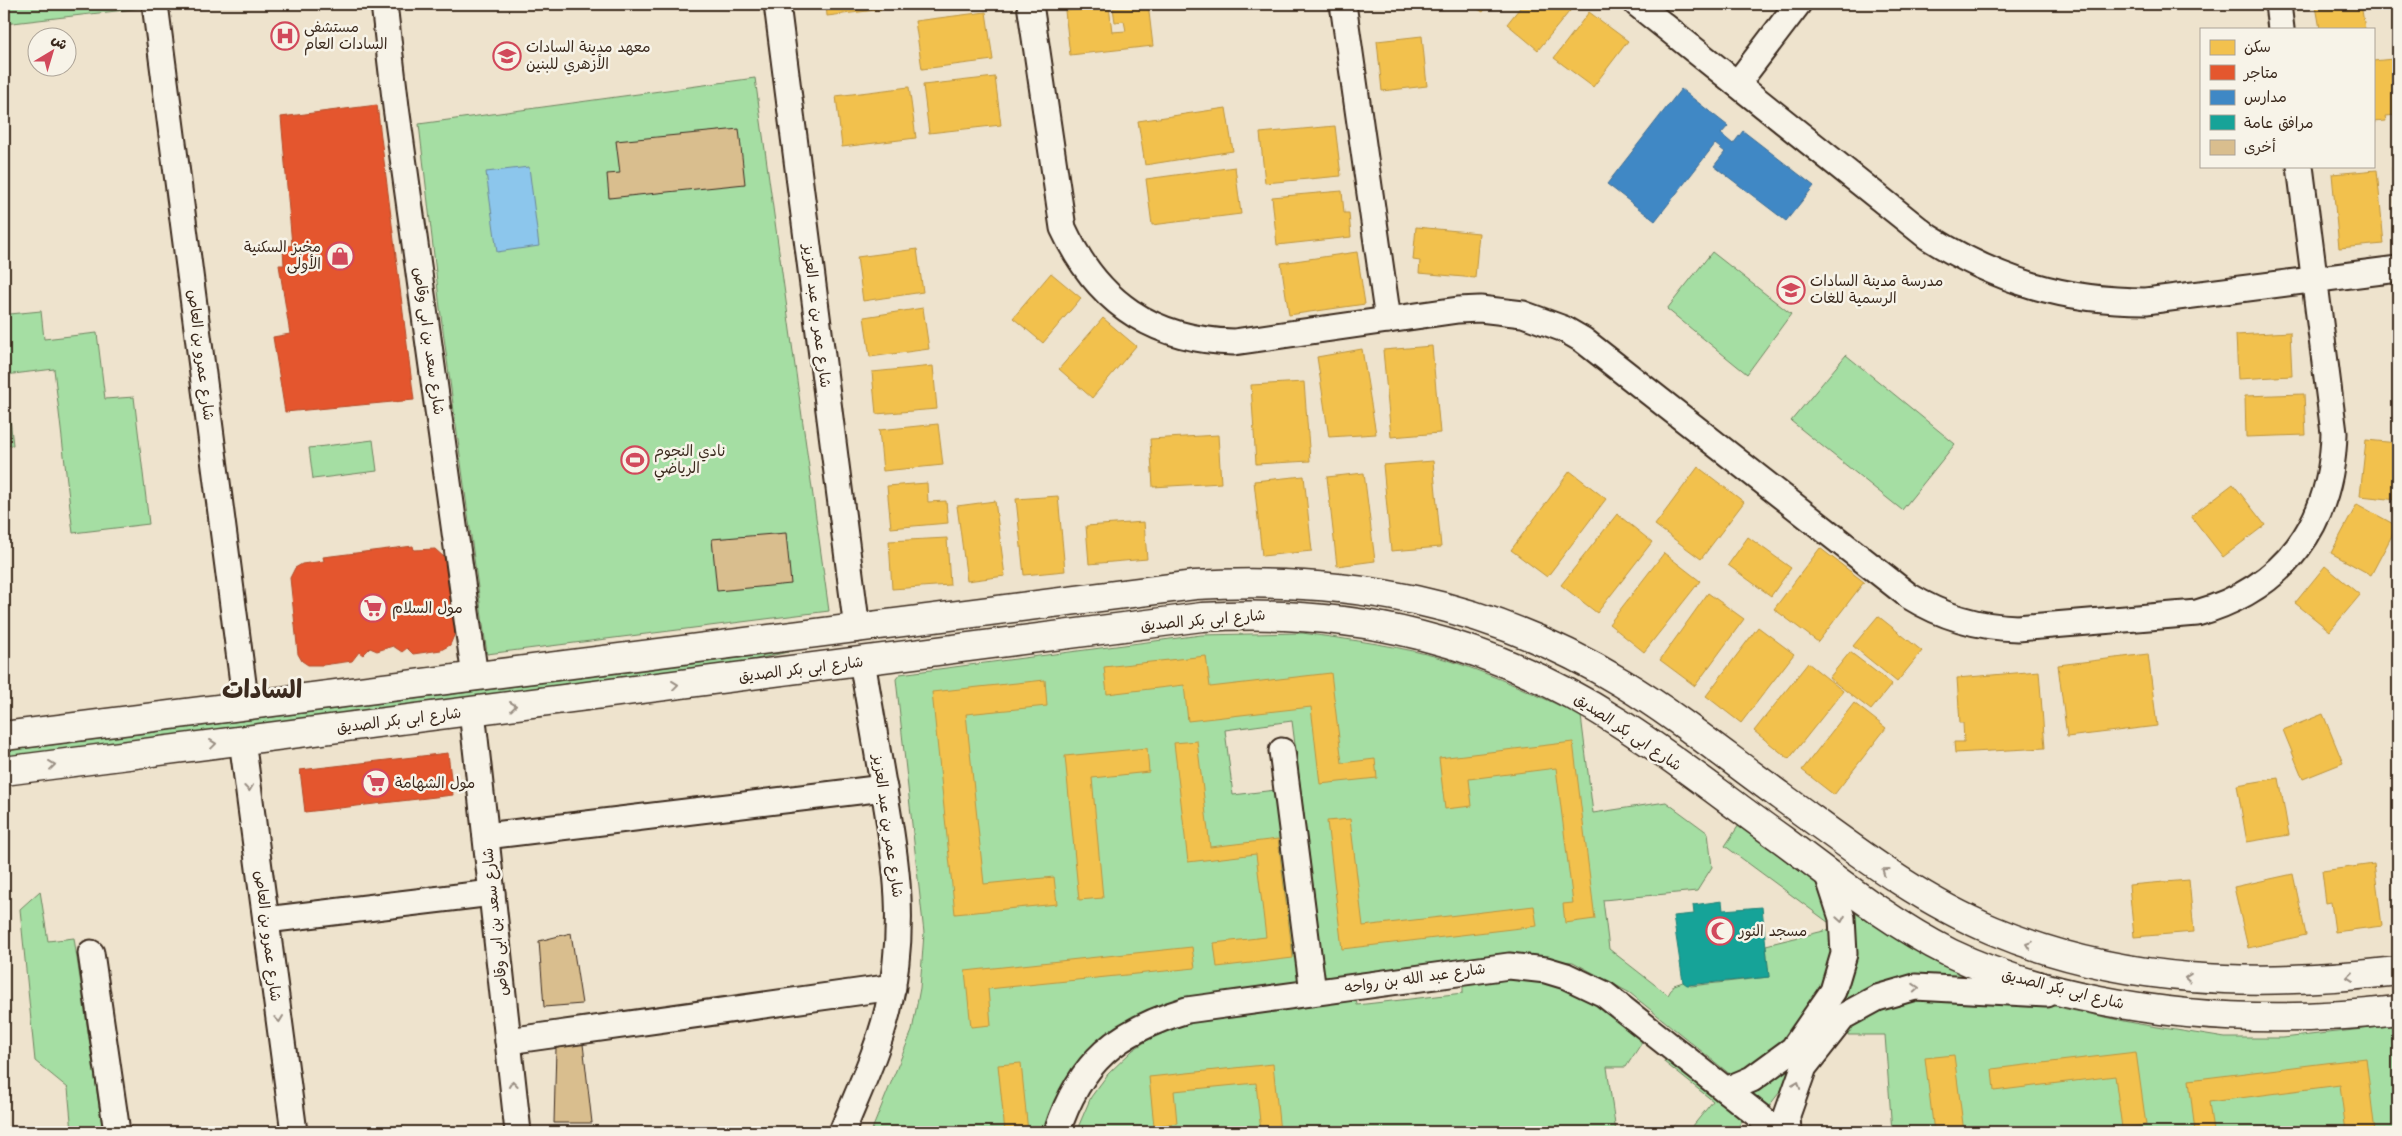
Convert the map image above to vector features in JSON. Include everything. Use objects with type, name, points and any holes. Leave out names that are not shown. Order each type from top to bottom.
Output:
[{"type":"main road","points":[[4,736],[718,647],[1195,585],[1244,582],[1323,585],[1392,594],[1487,620],[1578,658],[1621,682],[1663,710],[1894,878],[1960,916],[2023,943],[2057,954],[2114,968],[2212,980],[2294,981],[2398,971]]},
{"type":"main road","points":[[1242,615],[1244,582]]},
{"type":"main road","name":"شارع ابى بكر الصديق","points":[[4,771],[1202,617],[1283,615],[1357,622],[1440,640],[1502,662],[1559,688],[1620,723],[1885,915],[1950,953],[2018,981],[2074,995],[2167,1012],[2245,1018],[2324,1017],[2398,1010]]},
{"type":"main road","points":[[718,647],[724,678]]},
{"type":"main road","points":[[1643,740],[1663,710]]},
{"type":"street","name":"شارع عمرو بن العاص","points":[[155,4],[246,706]]},
{"type":"street","name":"شارع سعد بن ابى وقاص","points":[[384,4],[396,107],[475,677]]},
{"type":"street","name":"شارع عمر بن عبد العزيز","points":[[777,4],[857,629]]},
{"type":"street","points":[[1030,4],[1063,228],[1077,257],[1102,289],[1120,305],[1148,322],[1186,337],[1210,341],[1234,342],[1458,310],[1480,309],[1523,314],[1564,329],[1583,340],[1909,596],[1925,606],[1979,625],[2017,628],[2197,614],[2219,607],[2258,586],[2292,556],[2305,539],[2319,512],[2331,478],[2334,456],[2332,411],[2300,168]]},
{"type":"street","points":[[1343,4],[1388,320]]},
{"type":"street","points":[[1637,4],[1928,237],[1970,262],[2006,278],[2062,294],[2118,301],[2174,298],[2398,269]]},
{"type":"street","points":[[1737,84],[1798,4]]},
{"type":"street","points":[[2278,4],[2281,28]]},
{"type":"street","name":"شارع عمر بن عبد العزيز","points":[[842,1132],[877,1045],[893,987],[900,923],[899,890],[862,661]]},
{"type":"street","name":"شارع سعد بن ابى وقاص","points":[[472,711],[518,1132]]},
{"type":"street","name":"شارع عمرو بن العاص","points":[[242,740],[294,1132]]},
{"type":"street","points":[[1282,752],[1313,992]]},
{"type":"street","points":[[486,836],[884,788]]},
{"type":"street","points":[[1726,1090],[1752,1079],[1793,1049],[1833,990],[1844,954],[1842,918],[1827,872]]},
{"type":"street","points":[[266,920],[492,893]]},
{"type":"street","points":[[91,953],[117,1132]]},
{"type":"street","name":"شارع عبد الله بن رواحه","points":[[1057,1132],[1073,1092],[1097,1060],[1123,1037],[1154,1020],[1187,1010],[1490,967],[1509,966],[1546,970],[1586,984],[1604,994],[1778,1132]]},
{"type":"street","points":[[508,1041],[893,987]]},
{"type":"street","points":[[1788,1132],[1787,1115],[1804,1067],[1844,1016],[1877,998],[1915,987],[2074,995]]},
{"type":"green space","points":[[4,4],[141,4],[142,8],[4,24]]},
{"type":"green space","name":"نادي النجوم الرياضي","points":[[755,78],[829,611],[487,654],[440,308],[419,124]]},
{"type":"green space","points":[[1712,252],[1791,314],[1747,374],[1667,309]]},
{"type":"green space","points":[[41,311],[44,339],[97,333],[105,399],[134,397],[149,524],[73,533],[54,369],[5,375],[13,445],[4,446],[4,323],[10,314]]},
{"type":"green space","points":[[1846,355],[1955,444],[1902,510],[1791,421]]},
{"type":"green space","points":[[373,440],[377,471],[313,479],[309,448]]},
{"type":"green space","points":[[1302,633],[1396,647],[1451,661],[1517,686],[1581,716],[1593,813],[1666,802],[1708,833],[1712,867],[1697,891],[1603,900],[1609,949],[1668,995],[1674,985],[1683,982],[1691,986],[1769,977],[1766,945],[1836,928],[1725,846],[1739,825],[1853,912],[1954,970],[2017,995],[2066,1009],[2139,1024],[2225,1038],[2283,1038],[2398,1025],[2398,1132],[1892,1132],[1885,1035],[1846,1035],[1832,1024],[1769,1106],[1630,993],[1573,962],[1548,960],[1526,955],[1325,982],[1292,721],[1225,730],[1233,795],[1284,789],[1310,985],[1219,993],[1146,1011],[1102,1043],[1052,1132],[871,1132],[912,1031],[920,988],[924,933],[896,679],[900,674],[1201,635]]},
{"type":"green space","points":[[788,652],[721,667],[4,760],[4,751]]},
{"type":"green space","points":[[40,891],[48,941],[74,938],[103,1132],[72,1132],[68,1088],[35,1061],[20,909]]},
{"type":"green space","points":[[1501,967],[1565,985],[1643,1029],[1641,1044],[1626,1067],[1607,1067],[1616,1132],[1076,1132],[1091,1097],[1108,1074],[1133,1050],[1160,1032],[1187,1020],[1356,998],[1357,1005],[1463,993],[1463,984]]},
{"type":"green space","points":[[1668,1054],[1748,1113],[1734,1132],[1688,1132],[1713,1101],[1664,1062]]},
{"type":"water","points":[[529,167],[539,246],[497,252],[486,172]]},
{"type":"building: سكن","points":[[826,4],[900,4],[900,7],[827,16]]},
{"type":"building: سكن","points":[[1148,4],[1153,46],[1070,55],[1065,11],[1109,6],[1112,32],[1126,31],[1124,21],[1115,22],[1113,8]]},
{"type":"building: سكن","points":[[1470,4],[1488,4],[1483,12]]},
{"type":"building: سكن","points":[[1523,4],[1569,4],[1573,7],[1538,50],[1507,24]]},
{"type":"building: سكن","points":[[2361,4],[2365,28],[2320,28],[2316,6]]},
{"type":"building: سكن","points":[[986,12],[993,60],[922,69],[915,21]]},
{"type":"building: سكن","points":[[1589,12],[1628,41],[1593,87],[1554,58]]},
{"type":"building: سكن","points":[[1422,36],[1427,86],[1382,91],[1377,41]]},
{"type":"building: سكن","points":[[2393,59],[2398,115],[2385,116],[2386,121],[2374,122],[2374,61]]},
{"type":"building: سكن","points":[[995,77],[1001,125],[929,133],[923,85]]},
{"type":"building: سكن","points":[[909,87],[916,138],[842,147],[836,96]]},
{"type":"building: سكن","points":[[1226,108],[1233,151],[1145,165],[1138,121]]},
{"type":"building: سكن","points":[[1335,126],[1341,176],[1265,183],[1260,133]]},
{"type":"building: سكن","points":[[1235,167],[1241,214],[1152,225],[1146,179]]},
{"type":"building: سكن","points":[[2398,167],[2398,228],[2392,168]]},
{"type":"building: سكن","points":[[2377,170],[2384,244],[2339,248],[2332,174]]},
{"type":"building: سكن","points":[[1342,191],[1344,213],[1349,213],[1351,237],[1277,245],[1272,197]]},
{"type":"building: سكن","points":[[1416,227],[1479,233],[1475,278],[1419,273],[1420,261],[1413,260]]},
{"type":"building: سكن","points":[[917,249],[923,292],[863,301],[857,257]]},
{"type":"building: سكن","points":[[1357,252],[1365,304],[1289,315],[1281,263]]},
{"type":"building: سكن","points":[[1051,273],[1081,298],[1043,343],[1013,318]]},
{"type":"building: سكن","points":[[923,308],[929,349],[870,357],[864,317]]},
{"type":"building: سكن","points":[[1103,318],[1136,346],[1092,398],[1059,369]]},
{"type":"building: سكن","points":[[2290,332],[2292,376],[2238,379],[2236,335]]},
{"type":"building: سكن","points":[[1432,346],[1440,433],[1391,437],[1383,350]]},
{"type":"building: سكن","points":[[1362,349],[1376,434],[1329,437],[1317,357]]},
{"type":"building: سكن","points":[[933,366],[937,409],[876,414],[872,372]]},
{"type":"building: سكن","points":[[1304,382],[1310,461],[1256,464],[1251,385]]},
{"type":"building: سكن","points":[[2304,394],[2306,435],[2246,437],[2245,396]]},
{"type":"building: سكن","points":[[938,424],[943,465],[883,471],[879,430]]},
{"type":"building: سكن","points":[[1218,435],[1221,483],[1153,487],[1150,439]]},
{"type":"building: سكن","points":[[2366,440],[2398,443],[2398,500],[2360,496]]},
{"type":"building: سكن","points":[[1433,461],[1441,547],[1391,551],[1383,465]]},
{"type":"building: سكن","points":[[1698,467],[1744,502],[1701,559],[1655,525]]},
{"type":"building: سكن","points":[[1570,471],[1606,499],[1547,577],[1511,550]]},
{"type":"building: سكن","points":[[1364,473],[1375,561],[1337,566],[1327,477]]},
{"type":"building: سكن","points":[[1304,476],[1312,551],[1262,556],[1254,481]]},
{"type":"building: سكن","points":[[927,483],[928,502],[946,501],[948,523],[891,528],[887,486]]},
{"type":"building: سكن","points":[[2233,484],[2265,525],[2223,557],[2191,516]]},
{"type":"building: سكن","points":[[1058,496],[1065,571],[1024,575],[1016,499]]},
{"type":"building: سكن","points":[[995,501],[1005,576],[967,581],[957,506]]},
{"type":"building: سكن","points":[[2357,504],[2397,526],[2371,575],[2331,553]]},
{"type":"building: سكن","points":[[1617,514],[1652,542],[1597,613],[1561,585]]},
{"type":"building: سكن","points":[[1144,522],[1147,559],[1089,564],[1086,526]]},
{"type":"building: سكن","points":[[1748,537],[1791,568],[1771,596],[1728,565]]},
{"type":"building: سكن","points":[[947,538],[950,585],[892,589],[889,541]]},
{"type":"building: سكن","points":[[1820,548],[1864,582],[1818,642],[1774,609]]},
{"type":"building: سكن","points":[[1664,553],[1700,581],[1644,652],[1609,624]]},
{"type":"building: سكن","points":[[2325,566],[2360,595],[2330,631],[2295,603]]},
{"type":"building: سكن","points":[[1708,593],[1744,619],[1695,686],[1660,660]]},
{"type":"building: سكن","points":[[1878,616],[1922,651],[1897,682],[1853,646]]},
{"type":"building: سكن","points":[[1758,627],[1794,654],[1741,723],[1706,696]]},
{"type":"building: سكن","points":[[1850,652],[1892,684],[1871,710],[1829,678]]},
{"type":"building: سكن","points":[[2148,654],[2157,726],[2067,737],[2058,665]]},
{"type":"building: سكن","points":[[1206,656],[1210,687],[1331,673],[1342,763],[1375,759],[1377,778],[1320,784],[1311,707],[1188,721],[1184,685],[1107,694],[1104,667]]},
{"type":"building: سكن","points":[[1808,663],[1843,691],[1789,759],[1754,731]]},
{"type":"building: سكن","points":[[2039,671],[2045,748],[1955,753],[1954,742],[1964,742],[1963,723],[1960,723],[1957,678]]},
{"type":"building: سكن","points":[[1045,680],[1047,706],[966,714],[984,884],[1054,877],[1057,904],[955,914],[932,692]]},
{"type":"building: سكن","points":[[1854,703],[1886,728],[1834,795],[1802,770]]},
{"type":"building: سكن","points":[[2323,714],[2343,763],[2303,779],[2283,730]]},
{"type":"building: سكن","points":[[1197,741],[1210,847],[1278,839],[1293,958],[1217,967],[1214,943],[1266,937],[1256,854],[1188,862],[1174,743]]},
{"type":"building: سكن","points":[[1573,742],[1595,919],[1565,923],[1563,904],[1573,903],[1556,768],[1469,779],[1472,806],[1445,809],[1439,758]]},
{"type":"building: سكن","points":[[1147,748],[1149,772],[1092,778],[1103,898],[1079,900],[1065,756]]},
{"type":"building: سكن","points":[[2279,778],[2289,835],[2247,842],[2237,785]]},
{"type":"building: سكن","points":[[1350,819],[1363,926],[1534,906],[1537,926],[1342,949],[1327,821]]},
{"type":"building: سكن","points":[[2374,864],[2382,926],[2335,932],[2331,902],[2326,903],[2322,871]]},
{"type":"building: سكن","points":[[2293,874],[2306,935],[2248,948],[2234,887]]},
{"type":"building: سكن","points":[[2189,880],[2194,932],[2134,937],[2129,885]]},
{"type":"building: سكن","points":[[1192,947],[1195,968],[988,989],[991,1025],[971,1027],[965,971]]},
{"type":"building: سكن","points":[[2136,1052],[2146,1125],[2122,1128],[2115,1076],[1994,1091],[1992,1069]]},
{"type":"building: سكن","points":[[1954,1055],[1964,1132],[1934,1132],[1925,1058]]},
{"type":"building: سكن","points":[[2366,1058],[2375,1132],[2346,1132],[2340,1085],[2209,1102],[2213,1132],[2195,1132],[2189,1080]]},
{"type":"building: سكن","points":[[1021,1063],[1028,1132],[1005,1132],[998,1065]]},
{"type":"building: سكن","points":[[1273,1064],[1280,1132],[1261,1132],[1256,1083],[1174,1091],[1177,1123],[1154,1126],[1149,1077]]},
{"type":"building: متاجر","name":"مخبز السكنية الأولى","points":[[377,105],[414,400],[285,412],[273,337],[290,334],[279,265],[284,265],[283,248],[292,245],[281,117]]},
{"type":"building: متاجر","name":"مول السلام","points":[[413,546],[414,550],[435,549],[445,558],[455,633],[450,645],[441,650],[413,654],[407,648],[402,652],[393,646],[377,651],[370,648],[363,655],[359,652],[352,661],[323,665],[308,665],[302,661],[298,654],[290,578],[295,568],[302,564],[324,561],[323,557]]},
{"type":"building: متاجر","name":"مول الشهامة","points":[[448,753],[453,795],[305,812],[300,770]]},
{"type":"building: مدارس","points":[[1681,89],[1728,126],[1721,134],[1733,144],[1743,131],[1814,186],[1786,221],[1714,166],[1725,152],[1715,144],[1655,221],[1607,184]]},
{"type":"building: مرافق عامة","name":"مسجد النور","points":[[1722,901],[1723,910],[1762,907],[1769,977],[1687,985],[1683,982],[1673,916],[1694,914],[1693,905]]},
{"type":"building: أخرى","points":[[739,129],[745,184],[609,198],[607,174],[620,173],[616,141]]},
{"type":"building: أخرى","points":[[786,533],[791,584],[717,591],[712,539]]},
{"type":"building: أخرى","points":[[571,933],[582,1004],[544,1007],[539,941]]},
{"type":"building: أخرى","points":[[583,1044],[592,1123],[554,1123],[556,1048]]},
{"type":"place","name":"مستشفى السادات العام","points":[[285,36]]},
{"type":"place","name":"معهد مدينة السادات الأزهري للبنين","points":[[507,56]]},
{"type":"place","name":"مخبز السكنية الأولى","points":[[340,256]]},
{"type":"place","name":"مدرسة مدينة السادات الرسمية للغات","points":[[1791,290]]},
{"type":"place","name":"نادي النجوم الرياضي","points":[[635,460]]},
{"type":"place","name":"مول السلام","points":[[373,608]]},
{"type":"place","name":"مول الشهامة","points":[[376,783]]},
{"type":"place","name":"مسجد النور","points":[[1720,931]]},
{"type":"district","name":"السادات","points":[[262,689]]}]
